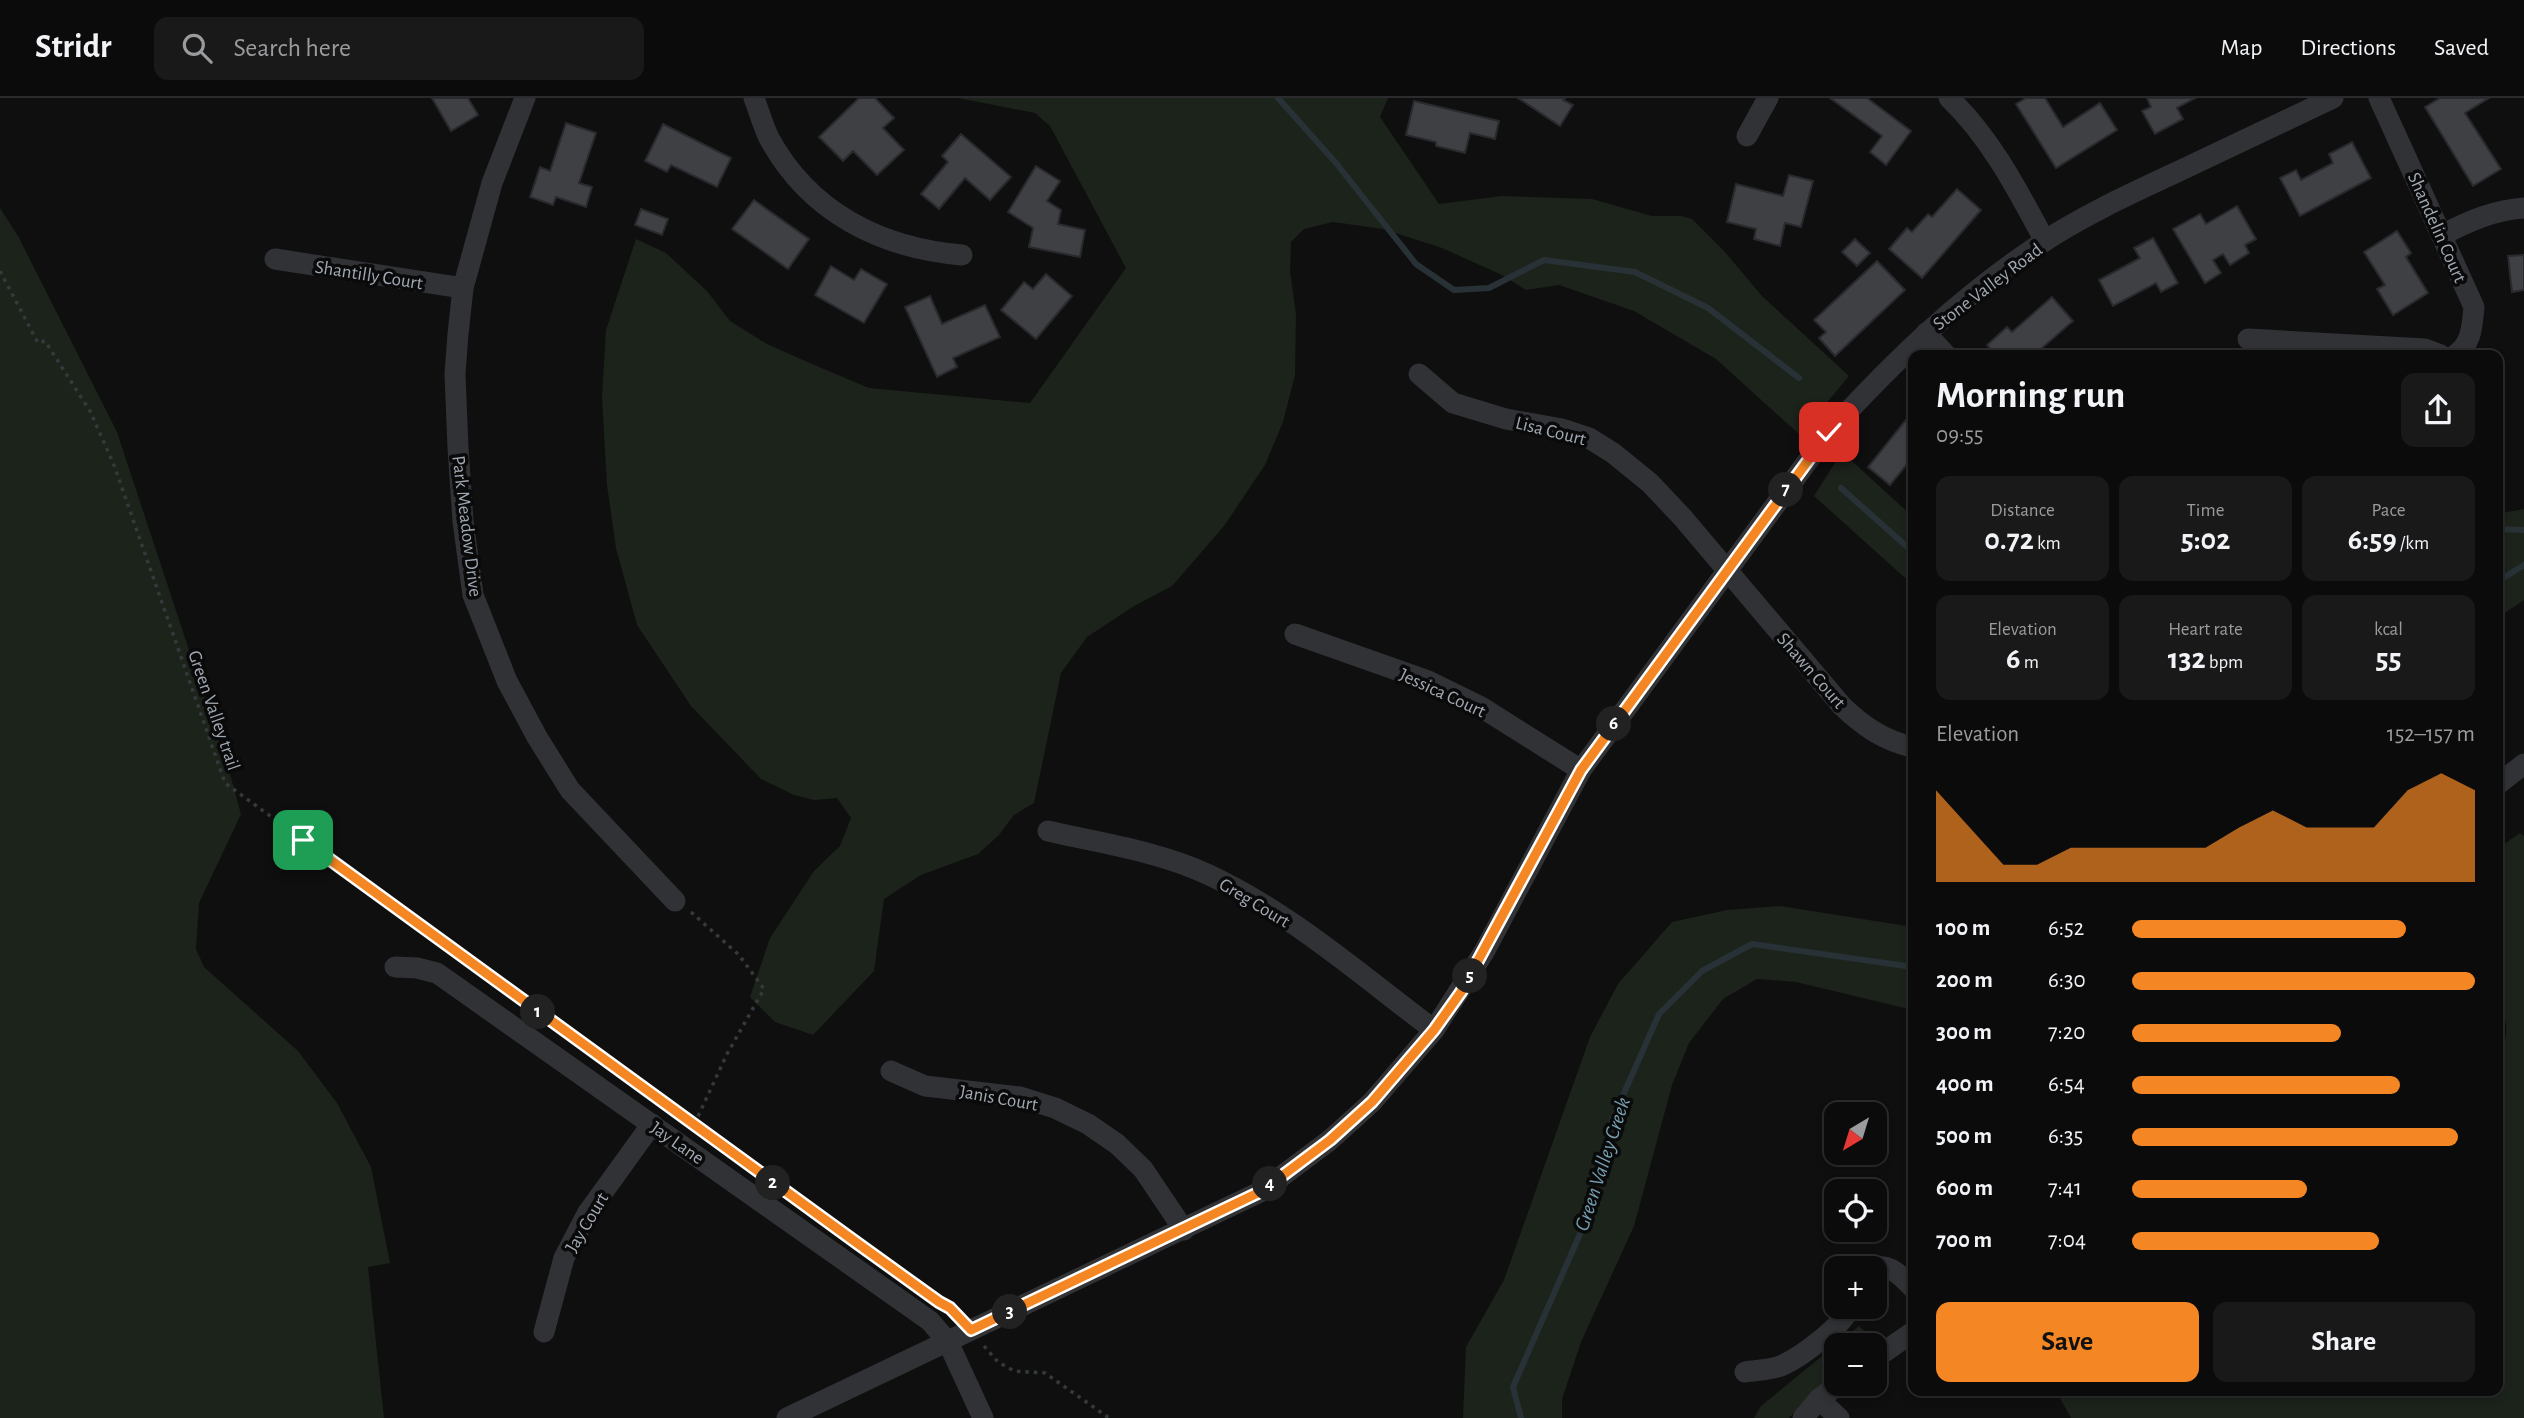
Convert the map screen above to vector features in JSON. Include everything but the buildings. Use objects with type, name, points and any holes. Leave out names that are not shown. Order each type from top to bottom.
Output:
[{"type":"street","name":"Park Meadow Drive","points":[[525,98],[492,183],[463,288],[455,374],[463,521],[473,594],[507,681],[570,790],[675,901]]},
{"type":"street","points":[[754,98],[768,137],[794,176],[827,207],[869,233],[913,247],[962,255]]},
{"type":"street","points":[[1747,136],[1768,98]]},
{"type":"street","points":[[1950,98],[1990,146],[2045,241]]},
{"type":"street","name":"Stone Valley Road","points":[[1908,350],[1985,283],[2045,241],[2112,203],[2333,98]]},
{"type":"street","name":"Shandelin Court","points":[[2379,98],[2474,307],[2471,334],[2461,350]]},
{"type":"street","points":[[2442,235],[2504,209],[2524,208]]},
{"type":"street","name":"Shantilly Court","points":[[275,259],[463,288]]},
{"type":"street","points":[[1926,333],[1941,350]]},
{"type":"street","points":[[2248,340],[2428,350]]},
{"type":"street","name":"Stone Valley Road","points":[[787,1418],[1262,1191],[1330,1140],[1372,1102],[1434,1030],[1484,952],[1581,770],[1829,432],[1908,350]]},
{"type":"street","name":"Lisa Court","points":[[1419,374],[1453,403],[1506,419],[1571,432],[1589,438],[1613,453],[1650,483],[1726,570]]},
{"type":"street","name":"Shawn Court","points":[[1726,570],[1842,706],[1862,725],[1883,738],[1908,746]]},
{"type":"street","name":"Jessica Court","points":[[1295,634],[1428,681],[1481,707],[1581,770]]},
{"type":"street","points":[[2503,780],[2524,764]]},
{"type":"street","name":"Greg Court","points":[[1048,831],[1155,855],[1205,873],[1261,901],[1434,1030]]},
{"type":"street","name":"Jay Lane","points":[[395,967],[417,968],[437,973],[930,1321],[948,1342],[983,1418]]},
{"type":"street","name":"Janis Court","points":[[891,1071],[925,1086],[1020,1097],[1055,1108],[1088,1124],[1117,1144],[1143,1169],[1184,1230]]},
{"type":"street","name":"Jay Court","points":[[544,1332],[564,1258],[587,1214],[652,1124]]},
{"type":"street","points":[[1887,1267],[1908,1284]]},
{"type":"street","points":[[1745,1372],[1782,1366],[1835,1329],[1845,1319]]},
{"type":"street","points":[[1887,1350],[1908,1335]]},
{"type":"street","points":[[1803,1418],[1824,1395]]},
{"type":"street","points":[[1819,1399],[1839,1418]]},
{"type":"path","name":"Green Valley trail","points":[[0,271],[38,343],[45,341],[90,411],[114,465],[225,783],[816,1214]]},
{"type":"path","points":[[675,901],[698,916],[739,955],[764,989],[727,1054],[694,1125]]},
{"type":"path","points":[[939,1302],[950,1308],[998,1362],[1014,1371],[1045,1373],[1109,1418]]},
{"type":"shaded area","points":[[958,98],[1388,98],[1380,117],[1439,204],[1502,196],[1592,199],[1652,216],[1681,216],[1692,219],[1724,251],[1762,296],[1849,376],[1800,435],[1716,359],[1634,311],[1559,285],[1526,290],[1502,275],[1442,248],[1383,229],[1333,222],[1304,229],[1291,242],[1290,272],[1296,314],[1295,375],[1283,422],[1265,465],[1224,526],[1172,586],[1134,606],[1087,637],[1061,673],[1034,803],[1014,815],[999,835],[978,854],[921,875],[884,899],[874,971],[813,1035],[775,1022],[750,997],[770,938],[814,871],[840,846],[851,818],[837,798],[814,800],[794,795],[761,779],[691,706],[637,625],[616,548],[607,485],[602,398],[606,330],[636,239],[666,253],[707,291],[730,321],[767,344],[869,388],[1030,403],[1126,268],[1050,126],[1035,113]]},
{"type":"shaded area","points":[[0,208],[18,236],[117,432],[241,814],[199,903],[196,949],[204,967],[298,1051],[337,1103],[371,1167],[390,1263],[368,1267],[384,1418],[0,1418]]},
{"type":"shaded area","points":[[1842,452],[1908,512],[1908,581],[1814,496]]},
{"type":"shaded area","points":[[2524,509],[2524,600],[2503,614],[2503,513]]},
{"type":"shaded area","points":[[2520,833],[2524,836],[2524,1418],[2071,1418],[2059,1396],[2503,1396],[2503,1042],[2506,1028],[2503,1015],[2503,845]]},
{"type":"shaded area","points":[[1780,906],[1908,926],[1908,1009],[1796,982],[1757,979],[1723,999],[1689,1043],[1672,1085],[1634,1226],[1581,1342],[1562,1399],[1562,1418],[1463,1418],[1466,1347],[1504,1280],[1590,1037],[1618,984],[1672,922],[1727,910]]},
{"type":"shaded area","points":[[1859,1326],[1867,1333],[1850,1333]]},
{"type":"shaded area","points":[[1824,1355],[1824,1385],[1789,1418],[1754,1418],[1761,1406]]},
{"type":"waterway","points":[[1278,98],[1336,163],[1416,264],[1454,290],[1489,288],[1544,260],[1635,272],[1708,308],[1799,378]]},
{"type":"waterway","points":[[1841,488],[1908,548]]},
{"type":"waterway","points":[[2503,529],[2524,530]]},
{"type":"waterway","name":"Green Valley Creek","points":[[2503,578],[2524,565]]},
{"type":"waterway","name":"Green Valley Creek","points":[[1521,1418],[1513,1387],[1580,1234],[1612,1120],[1659,1014],[1702,971],[1752,944],[1908,966]]},
{"type":"route","points":[[303,840],[950,1308],[971,1330],[1262,1191],[1330,1140],[1372,1102],[1434,1030],[1461,992],[1581,770],[1829,432]]}]
